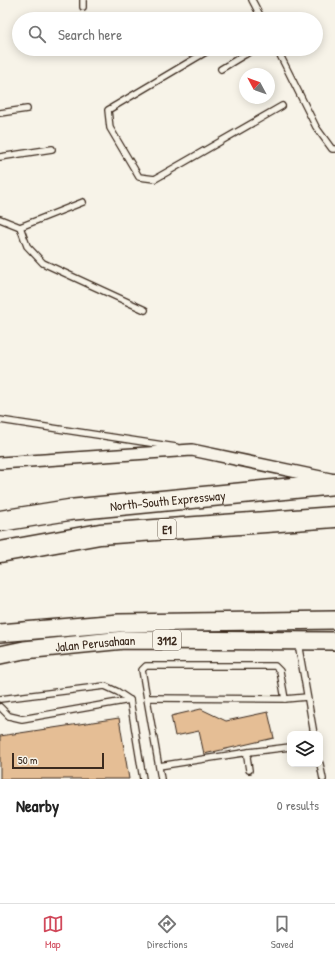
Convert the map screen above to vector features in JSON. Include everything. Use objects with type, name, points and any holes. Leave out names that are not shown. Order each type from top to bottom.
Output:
[{"type":"highway","name":"North–South Expressway","points":[[0,521],[69,510],[335,484]]},
{"type":"highway","name":"E1","points":[[0,552],[100,534],[335,517]]},
{"type":"main road","name":"Jalan Perusahaan","points":[[0,633],[119,623],[335,620]]},
{"type":"main road","name":"Jalan Perusahaan","points":[[0,655],[24,650],[124,640],[335,641]]},
{"type":"street","points":[[0,463],[192,450],[335,480]]},
{"type":"lane","points":[[83,0],[83,7]]},
{"type":"lane","points":[[252,0],[258,12]]},
{"type":"lane","points":[[199,56],[108,110],[110,128],[139,177],[155,179],[282,106]]},
{"type":"lane","points":[[221,70],[243,56]]},
{"type":"lane","points":[[280,56],[316,127],[332,149],[335,149]]},
{"type":"lane","points":[[0,113],[27,109]]},
{"type":"lane","points":[[0,157],[52,150]]},
{"type":"lane","points":[[0,219],[20,227],[83,202]]},
{"type":"lane","points":[[20,227],[27,246],[44,264],[145,310]]},
{"type":"lane","points":[[0,420],[192,450]]},
{"type":"lane","points":[[298,641],[313,731]]},
{"type":"lane","points":[[161,779],[142,670],[146,666],[275,666],[280,671],[285,699]]},
{"type":"lane","points":[[0,699],[105,686],[118,692],[130,700],[143,779]]},
{"type":"lane","points":[[146,698],[285,699],[307,697]]},
{"type":"lane","points":[[0,707],[9,716],[22,720],[130,700]]},
{"type":"lane","points":[[159,766],[287,747]]},
{"type":"lane","points":[[249,752],[247,756],[249,770]]},
{"type":"lane","points":[[321,767],[323,779]]},
{"type":"building","points":[[201,709],[226,721],[268,712],[274,738],[204,754],[199,731],[175,736],[171,716]]},
{"type":"building","points":[[119,718],[129,779],[0,779],[0,736]]}]
